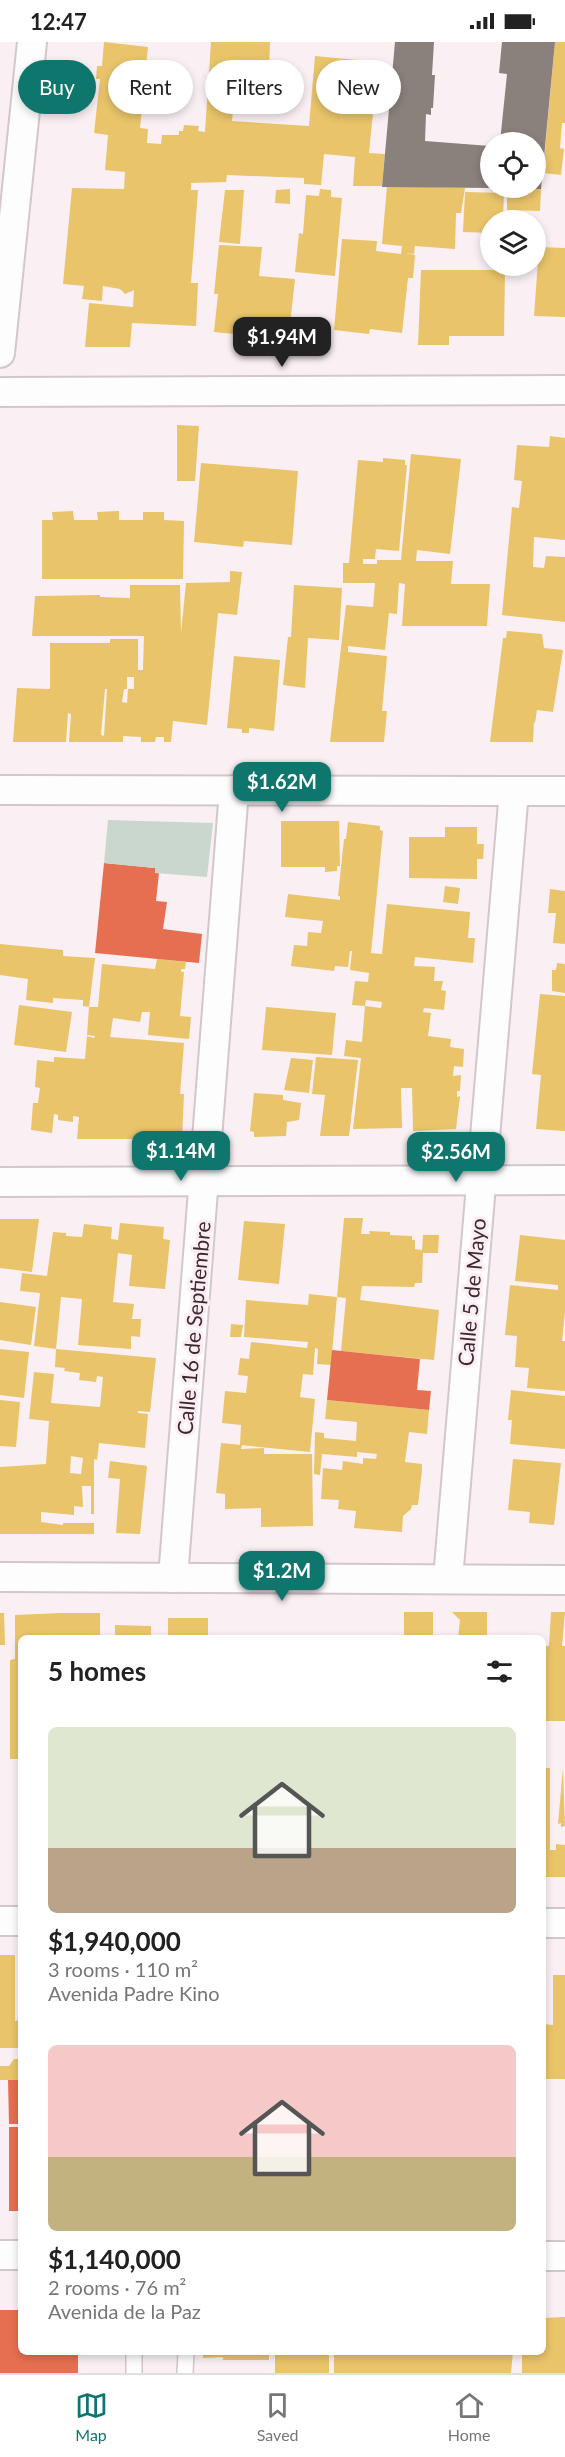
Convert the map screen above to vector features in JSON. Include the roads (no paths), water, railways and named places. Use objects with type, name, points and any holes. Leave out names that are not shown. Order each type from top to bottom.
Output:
[{"type":"street","points":[[0,354],[32,42]]},
{"type":"street","points":[[0,392],[565,390]]},
{"type":"street","points":[[0,790],[565,791]]},
{"type":"street","name":"Calle 16 de Septiembre","points":[[173,1578],[234,790]]},
{"type":"street","name":"Calle 5 de Mayo","points":[[447,1579],[514,791]]},
{"type":"street","points":[[0,1182],[565,1180]]},
{"type":"street","points":[[0,1577],[565,1580]]},
{"type":"street","points":[[0,1921],[18,1921]]},
{"type":"street","points":[[546,1923],[565,1923]]},
{"type":"street","points":[[0,2255],[18,2255]]},
{"type":"street","points":[[546,2256],[565,2256]]},
{"type":"lane","points":[[134,2355],[134,2373]]},
{"type":"lane","points":[[185,2373],[186,2355]]}]
